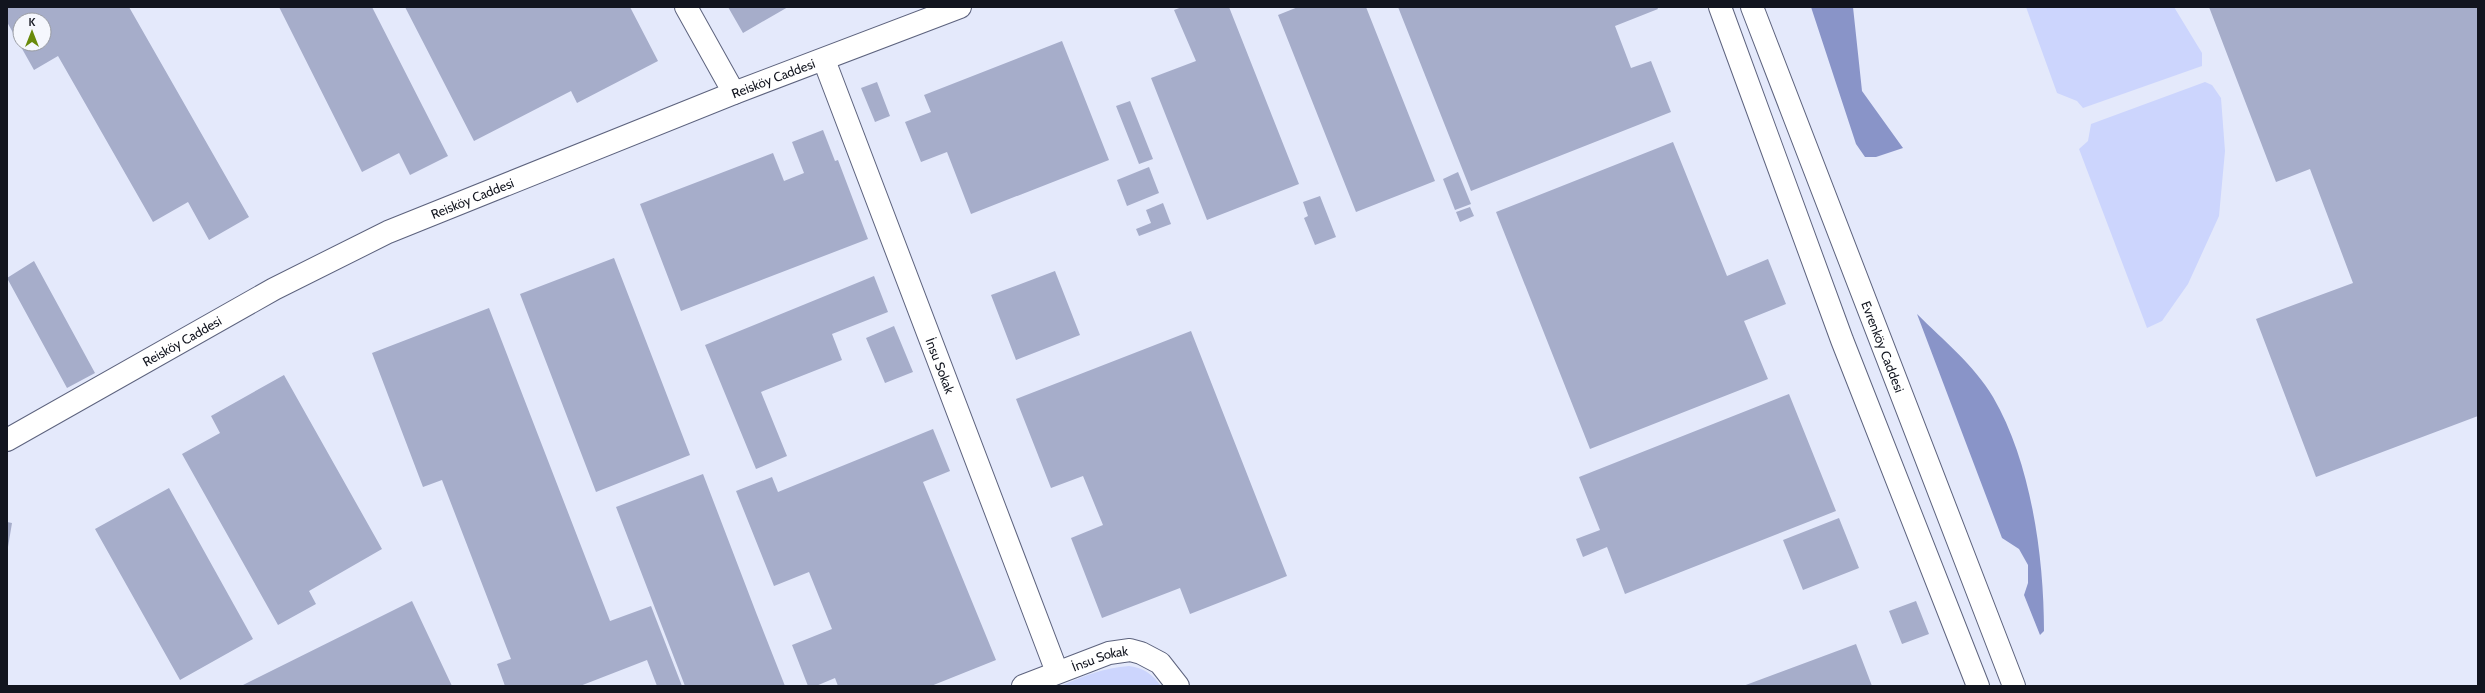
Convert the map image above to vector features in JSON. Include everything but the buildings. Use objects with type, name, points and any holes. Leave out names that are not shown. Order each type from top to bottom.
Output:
[{"type":"main road","points":[[686,7],[734,93]]},
{"type":"main road","name":"Reisköy Caddesi","points":[[7,440],[336,256],[451,206],[734,93],[960,7]]},
{"type":"main road","points":[[1720,7],[1842,340],[1978,686]]},
{"type":"main road","name":"Evrenköy Caddesi","points":[[1752,7],[2014,686]]},
{"type":"main road","name":"İnsu Sokak","points":[[824,60],[1057,672]]},
{"type":"main road","name":"İnsu Sokak","points":[[1023,686],[1109,653],[1130,650],[1141,653],[1160,663],[1178,686]]},
{"type":"shaded area","points":[[1811,7],[1853,7],[1862,91],[1903,148],[1876,157],[1865,157],[1856,144]]},
{"type":"shaded area","points":[[2026,7],[2174,7],[2202,53],[2202,66],[2083,108],[2077,101],[2057,93]]},
{"type":"shaded area","points":[[2205,82],[2212,85],[2221,98],[2225,151],[2219,216],[2188,284],[2162,321],[2147,328],[2079,149],[2088,141],[2091,124]]},
{"type":"shaded area","points":[[1917,314],[1958,353],[1977,374],[1993,397],[2006,423],[2017,451],[2026,480],[2038,542],[2044,631],[2040,635],[2024,595],[2028,583],[2028,565],[2019,549],[2002,538]]},
{"type":"shaded area","points":[[1129,666],[1139,668],[1147,672],[1161,686],[1061,686],[1094,673]]}]
